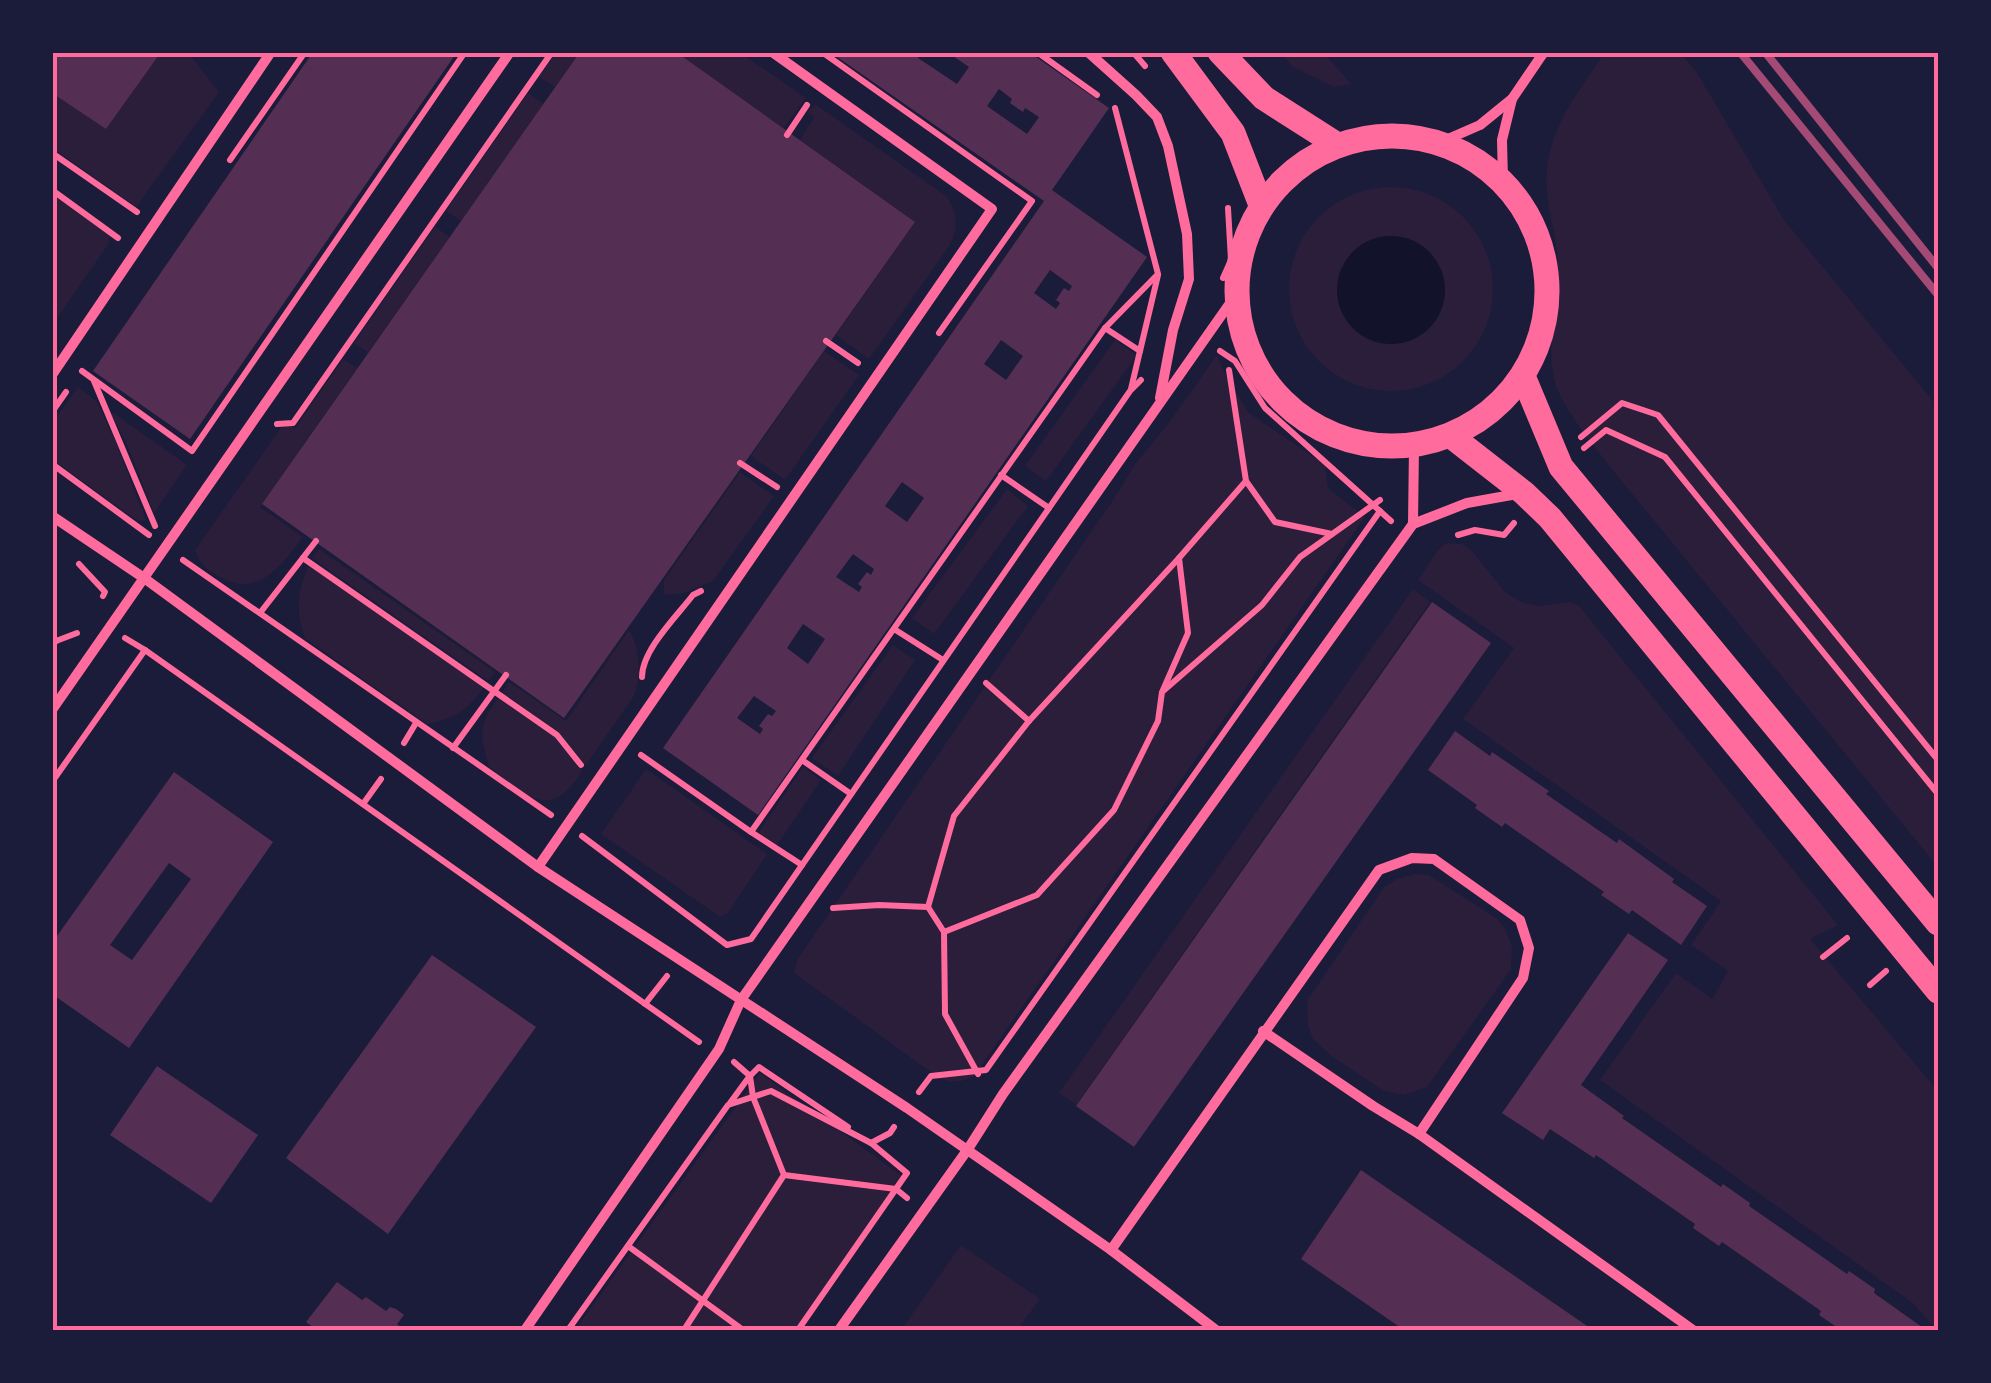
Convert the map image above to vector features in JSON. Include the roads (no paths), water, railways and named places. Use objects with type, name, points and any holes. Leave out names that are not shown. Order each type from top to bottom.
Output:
[{"type":"main road","points":[[1172,52],[1233,133],[1261,205]]},
{"type":"main road","points":[[1220,52],[1264,98],[1336,144]]},
{"type":"main road","points":[[1388,134],[1441,142],[1474,158],[1503,182],[1533,224],[1547,275],[1544,327],[1523,376],[1492,411],[1451,436],[1414,446],[1349,442],[1291,411],[1251,360],[1229,287],[1241,248],[1261,205],[1294,168],[1336,144],[1388,134]]},
{"type":"main road","points":[[1523,376],[1561,467],[1938,923]]},
{"type":"main road","points":[[1451,436],[1550,518],[1938,991]]},
{"type":"street","points":[[52,375],[271,52]]},
{"type":"street","points":[[52,710],[510,52]]},
{"type":"street","points":[[538,866],[992,209],[772,52]]},
{"type":"street","points":[[1088,52],[1157,118],[1168,146],[1188,234],[1188,279],[1159,403]]},
{"type":"street","points":[[1441,142],[1480,125],[1512,99],[1544,52]]},
{"type":"street","points":[[1503,182],[1502,140],[1512,99]]},
{"type":"street","points":[[525,1330],[719,1048],[742,1000],[1159,403],[1229,287]]},
{"type":"street","points":[[1413,524],[1414,446]]},
{"type":"street","points":[[839,1330],[1003,1094],[1413,524],[1468,503],[1524,493]]},
{"type":"street","points":[[52,516],[144,578],[538,866],[968,1149],[1216,1330]]},
{"type":"street","points":[[1111,1250],[1379,870],[1412,858],[1434,859],[1520,920],[1528,948],[1523,978],[1419,1134]]},
{"type":"street","points":[[1264,1031],[1419,1134],[1693,1330]]},
{"type":"railway","points":[[1740,52],[1938,295]]},
{"type":"railway","points":[[1765,52],[1938,268]]}]
